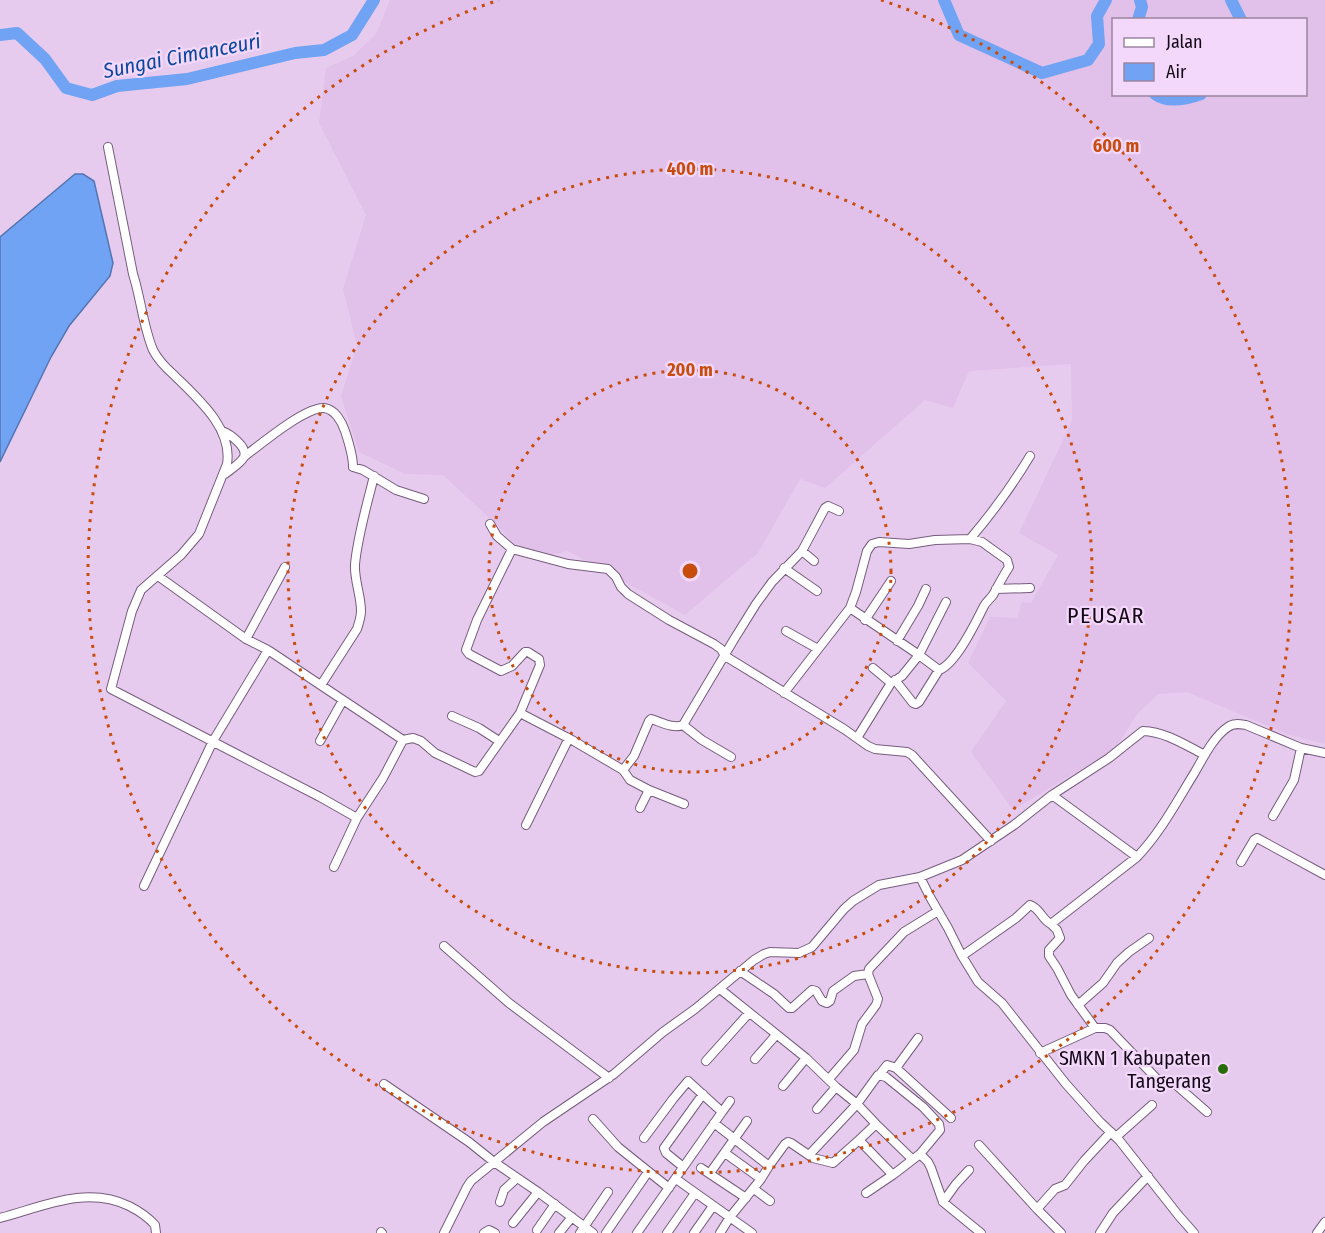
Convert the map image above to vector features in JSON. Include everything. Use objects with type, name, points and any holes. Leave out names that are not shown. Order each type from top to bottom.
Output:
[{"type":"street","points":[[108,147],[133,274],[153,351],[192,393],[222,431],[236,440],[245,456]]},
{"type":"street","points":[[222,476],[245,456],[305,413],[326,408],[342,422],[350,447],[353,467],[360,468],[396,490],[424,499]]},
{"type":"street","points":[[222,431],[228,459],[199,534],[182,555],[141,590],[132,611],[111,689],[357,818]]},
{"type":"street","points":[[970,539],[990,517],[1030,456]]},
{"type":"street","points":[[321,686],[360,621],[361,610],[355,564],[362,520],[374,476]]},
{"type":"street","points":[[623,770],[634,756],[651,719],[674,727],[683,725],[756,604],[784,568],[802,551],[825,508],[828,506],[839,511]]},
{"type":"street","points":[[490,524],[497,536],[512,549],[568,564],[608,569],[628,594],[669,620],[714,644],[725,656],[868,746],[875,749],[907,752],[912,755],[991,841]]},
{"type":"street","points":[[784,693],[850,608],[867,551],[873,544],[879,542],[909,544],[935,540],[970,539],[982,542],[1007,560],[1009,567],[978,620],[947,666],[939,670],[918,704],[913,703],[893,681],[873,668]]},
{"type":"street","points":[[334,867],[357,818],[383,778],[403,741],[413,738],[421,741],[435,753],[475,772],[479,771],[520,712],[539,670],[539,659],[525,652],[512,666],[501,671],[466,650],[477,620],[512,549]]},
{"type":"street","points":[[802,551],[814,561]]},
{"type":"street","points":[[246,639],[285,567]]},
{"type":"street","points":[[784,568],[817,591]]},
{"type":"street","points":[[158,576],[246,639],[268,650],[403,741]]},
{"type":"street","points":[[865,620],[891,580]]},
{"type":"street","points":[[996,589],[1030,588]]},
{"type":"street","points":[[897,641],[926,589]]},
{"type":"street","points":[[857,738],[893,681],[902,676],[919,655],[946,602]]},
{"type":"street","points":[[850,608],[939,670]]},
{"type":"street","points":[[786,631],[818,649]]},
{"type":"street","points":[[144,886],[213,741],[268,650]]},
{"type":"street","points":[[320,741],[343,700]]},
{"type":"street","points":[[520,712],[623,770],[630,780],[684,804]]},
{"type":"street","points":[[452,716],[499,741]]},
{"type":"street","points":[[1051,924],[1148,846],[1211,746],[1228,726],[1236,723],[1246,724],[1301,748],[1325,753]]},
{"type":"street","points":[[683,725],[731,758]]},
{"type":"street","points":[[445,1233],[471,1181],[543,1122],[609,1078],[663,1032],[764,954],[806,951],[844,909],[863,894],[879,885],[920,877],[962,860],[1033,811],[1052,795],[1109,758],[1143,731],[1153,731],[1170,737],[1205,755]]},
{"type":"street","points":[[526,825],[569,738]]},
{"type":"street","points":[[1273,816],[1294,780],[1301,748]]},
{"type":"street","points":[[640,808],[649,790]]},
{"type":"street","points":[[1052,795],[1137,857]]},
{"type":"street","points":[[1240,862],[1257,838],[1325,875]]},
{"type":"street","points":[[920,877],[978,982],[1002,1003],[1066,1084],[1113,1135],[1194,1233]]},
{"type":"street","points":[[962,956],[1016,918],[1030,905],[1035,907],[1057,930],[1060,938],[1049,950],[1049,956],[1071,995],[1095,1028]]},
{"type":"street","points":[[829,1079],[854,1050],[862,1024],[876,1005],[878,999],[868,969],[904,932],[938,911]]},
{"type":"street","points":[[1078,1005],[1103,983],[1117,963],[1149,938]]},
{"type":"street","points":[[444,946],[509,1003],[609,1078]]},
{"type":"street","points":[[740,971],[774,994],[789,1008],[792,1008],[812,990],[816,991],[822,1001],[827,1003],[833,991],[854,976],[868,974]]},
{"type":"street","points":[[720,989],[806,1058],[876,1124],[916,1157],[928,1162],[943,1202],[981,1233]]},
{"type":"street","points":[[706,1061],[749,1013]]},
{"type":"street","points":[[1041,1053],[1095,1028],[1105,1028],[1110,1030],[1157,1079],[1175,1083],[1207,1112]]},
{"type":"street","points":[[755,1059],[776,1035]]},
{"type":"street","points":[[896,1068],[918,1038]]},
{"type":"street","points":[[783,1086],[806,1058]]},
{"type":"street","points":[[809,1155],[857,1104],[888,1065],[896,1068],[951,1118]]},
{"type":"street","points":[[866,1193],[916,1157],[940,1130],[939,1124],[923,1107],[880,1074]]},
{"type":"street","points":[[644,1138],[688,1081],[722,1112]]},
{"type":"street","points":[[384,1084],[555,1204],[572,1217],[582,1229],[593,1233]]},
{"type":"street","points":[[817,1109],[836,1087]]},
{"type":"street","points":[[682,1166],[666,1153],[664,1148],[703,1094]]},
{"type":"street","points":[[637,1233],[676,1179],[682,1166],[730,1101]]},
{"type":"street","points":[[1037,1209],[1055,1189],[1065,1185],[1084,1161],[1152,1105]]},
{"type":"street","points":[[593,1119],[618,1147],[669,1188]]},
{"type":"street","points":[[710,1173],[747,1121]]},
{"type":"street","points":[[714,1123],[769,1166]]},
{"type":"street","points":[[720,1233],[788,1142],[813,1158],[832,1163],[836,1162],[876,1124]]},
{"type":"street","points":[[860,1140],[894,1174]]},
{"type":"street","points":[[979,1145],[1061,1233]]},
{"type":"street","points":[[725,1153],[761,1179]]},
{"type":"street","points":[[701,1168],[746,1198]]},
{"type":"street","points":[[943,1202],[969,1170]]},
{"type":"street","points":[[606,1233],[648,1172]]},
{"type":"street","points":[[1100,1233],[1113,1213],[1148,1176]]},
{"type":"street","points":[[500,1202],[504,1190],[517,1178]]},
{"type":"street","points":[[676,1179],[752,1233]]},
{"type":"street","points":[[754,1189],[770,1200]]},
{"type":"street","points":[[582,1229],[608,1191]]},
{"type":"street","points":[[513,1223],[538,1192]]},
{"type":"street","points":[[667,1233],[695,1193]]},
{"type":"street","points":[[0,1218],[62,1200],[83,1197],[100,1198],[119,1202],[141,1212],[155,1226],[156,1233]]},
{"type":"street","points":[[537,1230],[555,1204]]},
{"type":"street","points":[[694,1233],[713,1206]]},
{"type":"street","points":[[559,1233],[572,1217]]},
{"type":"street","points":[[1317,1233],[1325,1222]]},
{"type":"street","points":[[484,1233],[489,1230],[495,1233]]},
{"type":"shaded area","points":[[390,0],[1325,0],[1325,744],[1287,734],[1187,692],[1158,694],[1138,713],[1115,749],[1013,810],[971,752],[1006,701],[968,663],[990,617],[1017,618],[1022,602],[1031,603],[1058,555],[1019,533],[1072,421],[1071,364],[969,371],[953,408],[925,400],[825,488],[800,479],[758,553],[685,615],[568,551],[544,557],[514,544],[443,475],[405,474],[359,452],[341,396],[357,345],[343,289],[366,215],[319,123],[326,68],[353,56],[376,34]]},
{"type":"water","points":[[75,174],[83,174],[94,181],[113,263],[110,276],[69,326],[51,357],[0,462],[0,237]]},
{"type":"waterway","name":"Sungai Cimanceuri","points":[[0,35],[17,33],[45,59],[66,88],[92,95],[117,86],[187,79],[295,53],[324,50],[352,35],[374,0]]},
{"type":"waterway","name":"Sungai Cimanceuri","points":[[944,0],[959,35],[1042,73],[1088,60],[1099,44],[1097,16],[1106,0]]},
{"type":"waterway","name":"Sungai Cimanceuri","points":[[1139,18],[1142,7],[1140,0]]},
{"type":"waterway","name":"Sungai Cimanceuri","points":[[1231,0],[1240,18]]},
{"type":"waterway","name":"Sungai Cimanceuri","points":[[1158,96],[1172,100],[1194,96]]},
{"type":"place","name":"SMKN 1 Kabupaten Tangerang","points":[[1223,1069]]},
{"type":"district","name":"PEUSAR","points":[[1106,615]]}]
